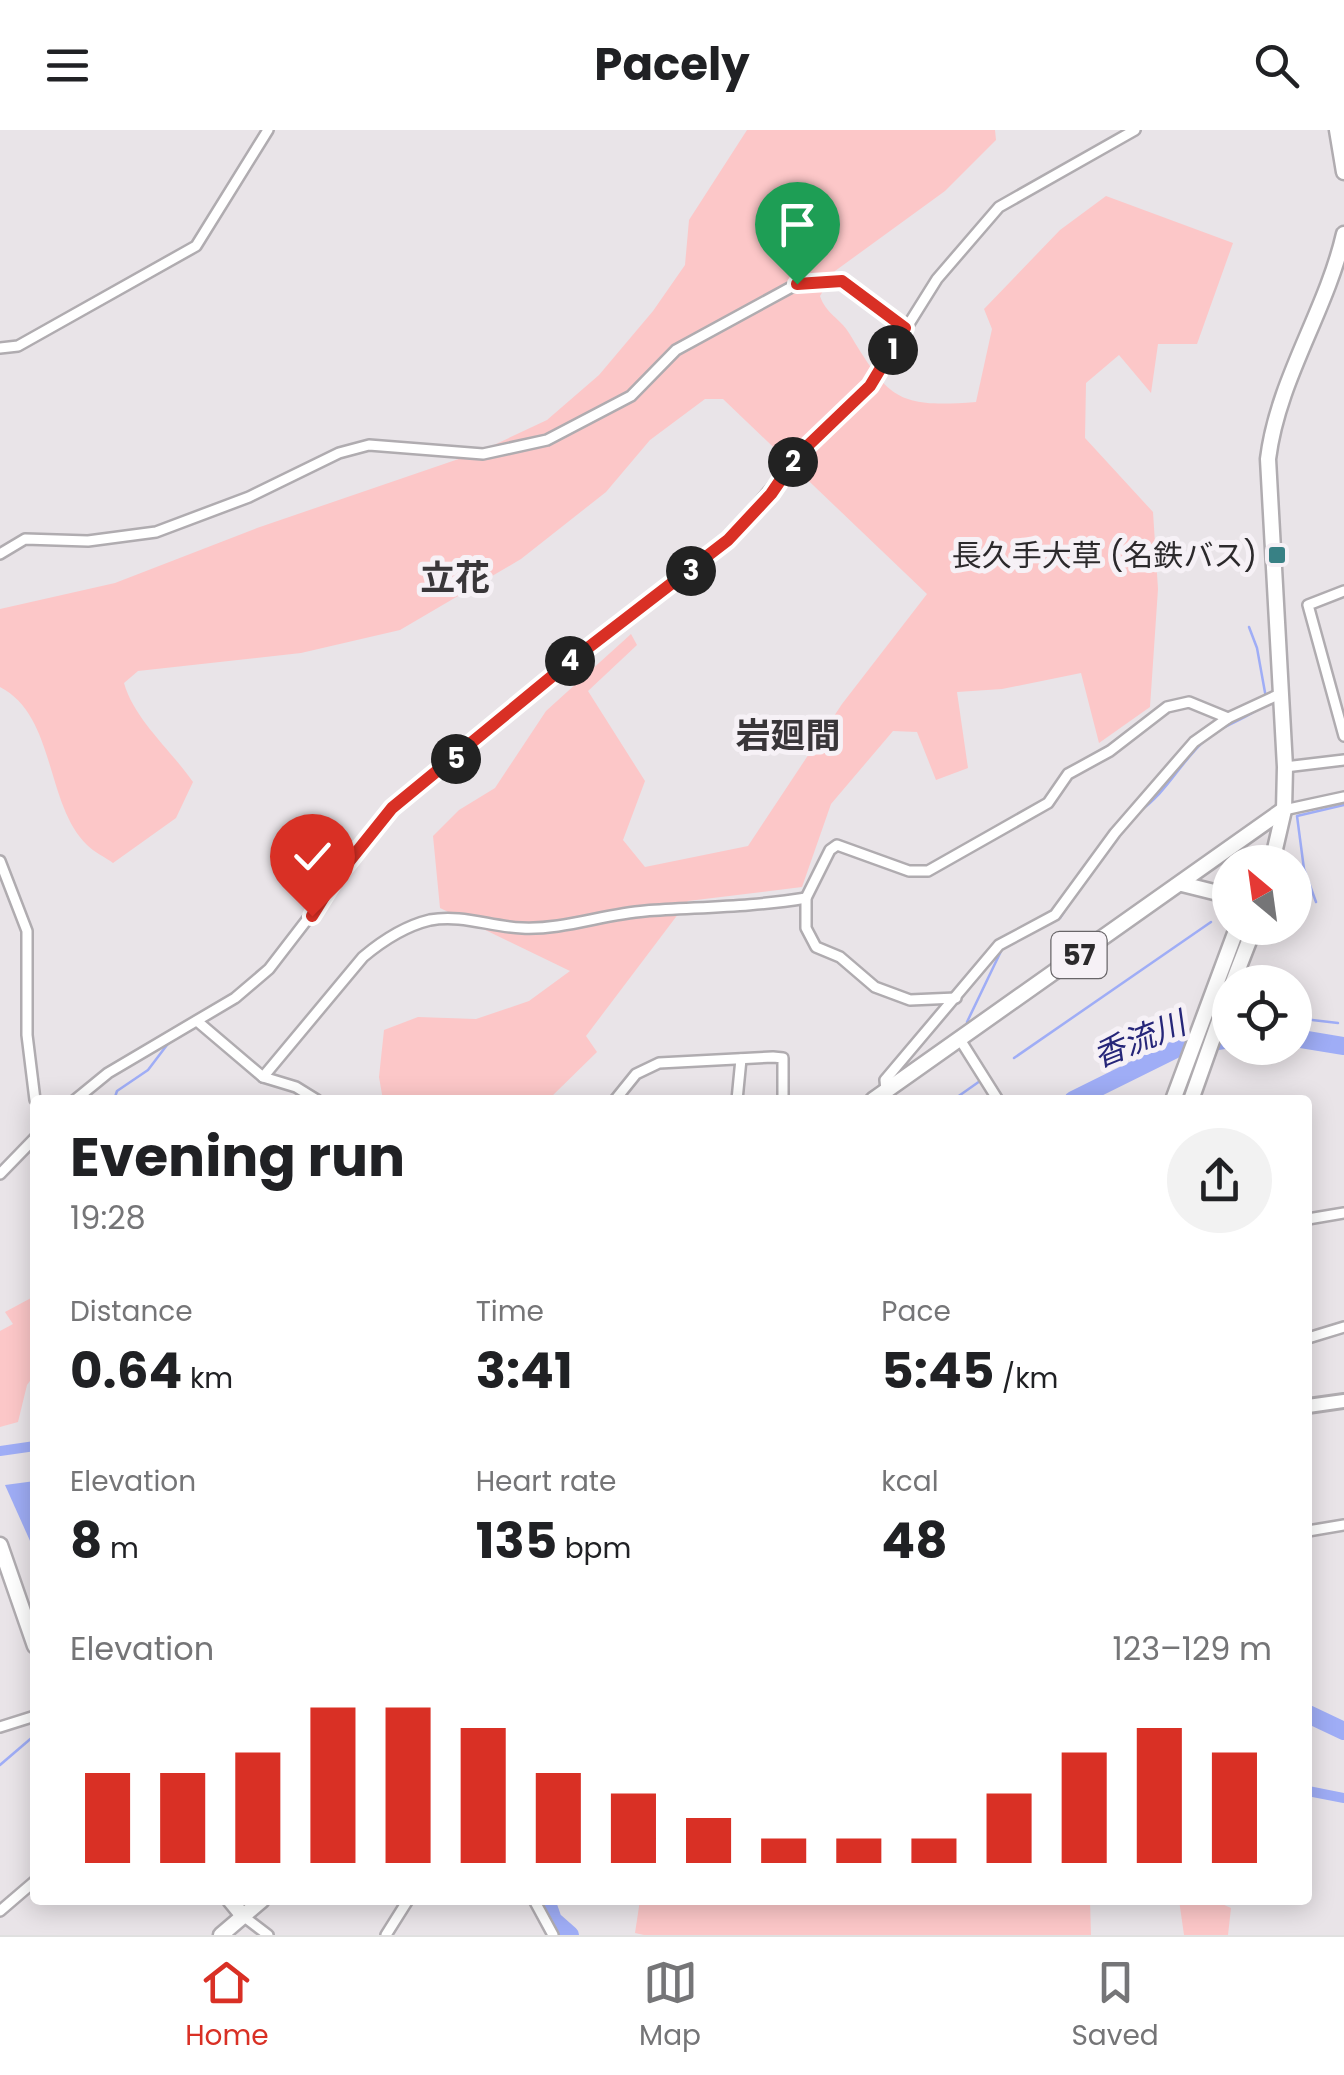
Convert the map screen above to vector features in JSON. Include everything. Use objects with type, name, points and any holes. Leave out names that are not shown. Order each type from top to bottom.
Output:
[{"type":"main road","points":[[1337,130],[1344,172]]},
{"type":"main road","points":[[1276,845],[1284,810],[1285,767],[1270,449],[1277,409],[1338,262],[1344,234]]},
{"type":"main road","points":[[1269,845],[1284,810]]},
{"type":"main road","name":"57","points":[[880,1095],[1284,810]]},
{"type":"main road","points":[[1182,884],[1212,892]]},
{"type":"main road","points":[[1176,1095],[1231,945]]},
{"type":"main road","points":[[1193,1095],[1212,1046]]},
{"type":"main road","points":[[1312,1405],[1344,1401]]},
{"type":"main road","points":[[0,1545],[30,1632]]},
{"type":"main road","points":[[234,1905],[244,1916]]},
{"type":"main road","points":[[220,1935],[256,1905]]},
{"type":"street","points":[[0,348],[18,346],[196,246],[268,130]]},
{"type":"street","points":[[81,1095],[108,1073],[196,1021],[269,969],[392,808],[567,664],[728,540],[771,494],[797,456],[870,386],[937,280],[999,207],[1134,130]]},
{"type":"street","points":[[0,554],[24,539],[88,541],[156,532],[249,497],[339,452],[368,445],[483,454],[546,440],[631,396],[676,350],[797,284],[842,281],[905,328]]},
{"type":"street","points":[[1344,591],[1308,604],[1344,736]]},
{"type":"street","points":[[886,1090],[885,1080],[1006,938],[1054,915],[1108,841],[1194,742],[1228,718],[1282,694]]},
{"type":"street","points":[[956,998],[910,1000],[874,988],[840,957],[816,947],[806,928],[806,898],[824,857],[837,845],[910,871],[928,871],[1048,803],[1068,774],[1110,751],[1167,708],[1189,702],[1228,718]]},
{"type":"street","points":[[1285,767],[1344,760]]},
{"type":"street","points":[[1284,810],[1344,797]]},
{"type":"street","points":[[0,860],[27,930],[26,1016],[34,1095]]},
{"type":"street","points":[[263,1077],[363,957],[380,942],[432,920],[472,919],[521,928],[548,927],[646,911],[740,908],[806,898]]},
{"type":"street","points":[[196,1021],[263,1077],[308,1095]]},
{"type":"street","points":[[959,1038],[995,1095]]},
{"type":"street","points":[[738,1095],[741,1058]]},
{"type":"street","points":[[619,1095],[636,1074],[659,1063],[741,1058],[783,1058],[783,1095]]},
{"type":"street","points":[[296,1087],[297,1095]]},
{"type":"street","points":[[0,1174],[30,1143]]},
{"type":"street","points":[[1312,1218],[1344,1213]]},
{"type":"street","points":[[1312,1337],[1344,1327]]},
{"type":"street","points":[[1312,1531],[1344,1525]]},
{"type":"street","points":[[0,1727],[30,1718]]},
{"type":"street","points":[[0,1911],[30,1884]]},
{"type":"street","points":[[386,1935],[405,1905]]},
{"type":"street","points":[[537,1905],[553,1935]]},
{"type":"street","points":[[244,1916],[268,1935]]},
{"type":"shaded area","points":[[747,130],[995,130],[996,140],[945,191],[835,271],[820,296],[886,385],[912,400],[928,403],[976,402],[992,329],[984,309],[1060,230],[1106,196],[1233,243],[1197,344],[1158,344],[1151,393],[1119,355],[1086,383],[1085,438],[1153,512],[1158,589],[1150,707],[1099,743],[1081,673],[1002,689],[957,692],[968,768],[936,780],[917,732],[893,731],[831,804],[802,887],[688,901],[586,1036],[597,1052],[553,1095],[382,1095],[379,1077],[384,1030],[418,1017],[476,1019],[529,1001],[570,971],[440,908],[433,836],[459,810],[495,788],[546,711],[631,634],[637,645],[588,691],[645,781],[623,840],[645,867],[748,846],[842,704],[927,594],[723,399],[705,399],[650,440],[606,492],[521,559],[400,630],[301,653],[138,671],[124,683],[129,696],[193,782],[176,818],[113,863],[90,848],[74,828],[31,718],[18,700],[0,687],[0,609],[115,583],[257,528],[479,452],[547,420],[599,375],[653,311],[685,265],[689,220]]},
{"type":"shaded area","points":[[30,1299],[30,1381],[18,1422],[0,1427],[0,1331],[13,1324],[5,1312]]},
{"type":"shaded area","points":[[639,1905],[1090,1905],[1091,1935],[644,1935],[635,1933]]},
{"type":"shaded area","points":[[1180,1905],[1231,1908],[1228,1935],[1184,1935]]},
{"type":"water","points":[[30,1482],[30,1541],[5,1485]]},
{"type":"waterway","points":[[1249,627],[1266,698]]},
{"type":"waterway","points":[[1136,814],[1157,796],[1207,738],[1263,705]]},
{"type":"waterway","points":[[1316,902],[1304,869],[1297,816],[1344,805]]},
{"type":"waterway","points":[[1050,923],[1060,918],[1077,892]]},
{"type":"waterway","points":[[1014,1058],[1211,922]]},
{"type":"waterway","points":[[967,1022],[1003,947]]},
{"type":"waterway","points":[[1312,1020],[1338,1023]]},
{"type":"waterway","points":[[116,1095],[148,1070],[170,1041]]},
{"type":"waterway","name":"香流川","points":[[1312,1041],[1344,1046]]},
{"type":"waterway","name":"香流川","points":[[1083,1095],[1180,1047],[1212,1042]]},
{"type":"waterway","points":[[982,1066],[1001,1095]]},
{"type":"waterway","points":[[960,1095],[980,1081]]},
{"type":"waterway","points":[[0,1451],[30,1447]]},
{"type":"waterway","points":[[1312,1716],[1344,1731]]},
{"type":"waterway","points":[[0,1765],[30,1739]]},
{"type":"waterway","points":[[1312,1792],[1344,1798]]},
{"type":"waterway","name":"香流川","points":[[548,1905],[553,1920],[570,1935]]},
{"type":"place","name":"長久手大草 (名鉄バス)","points":[[1277,555]]},
{"type":"district","name":"立花","points":[[455,577]]},
{"type":"district","name":"岩廻間","points":[[788,735]]},
{"type":"route","points":[[312,916],[335,879],[392,808],[567,664],[728,540],[771,494],[797,456],[870,386],[905,328],[842,281],[831,278],[797,284]]}]
